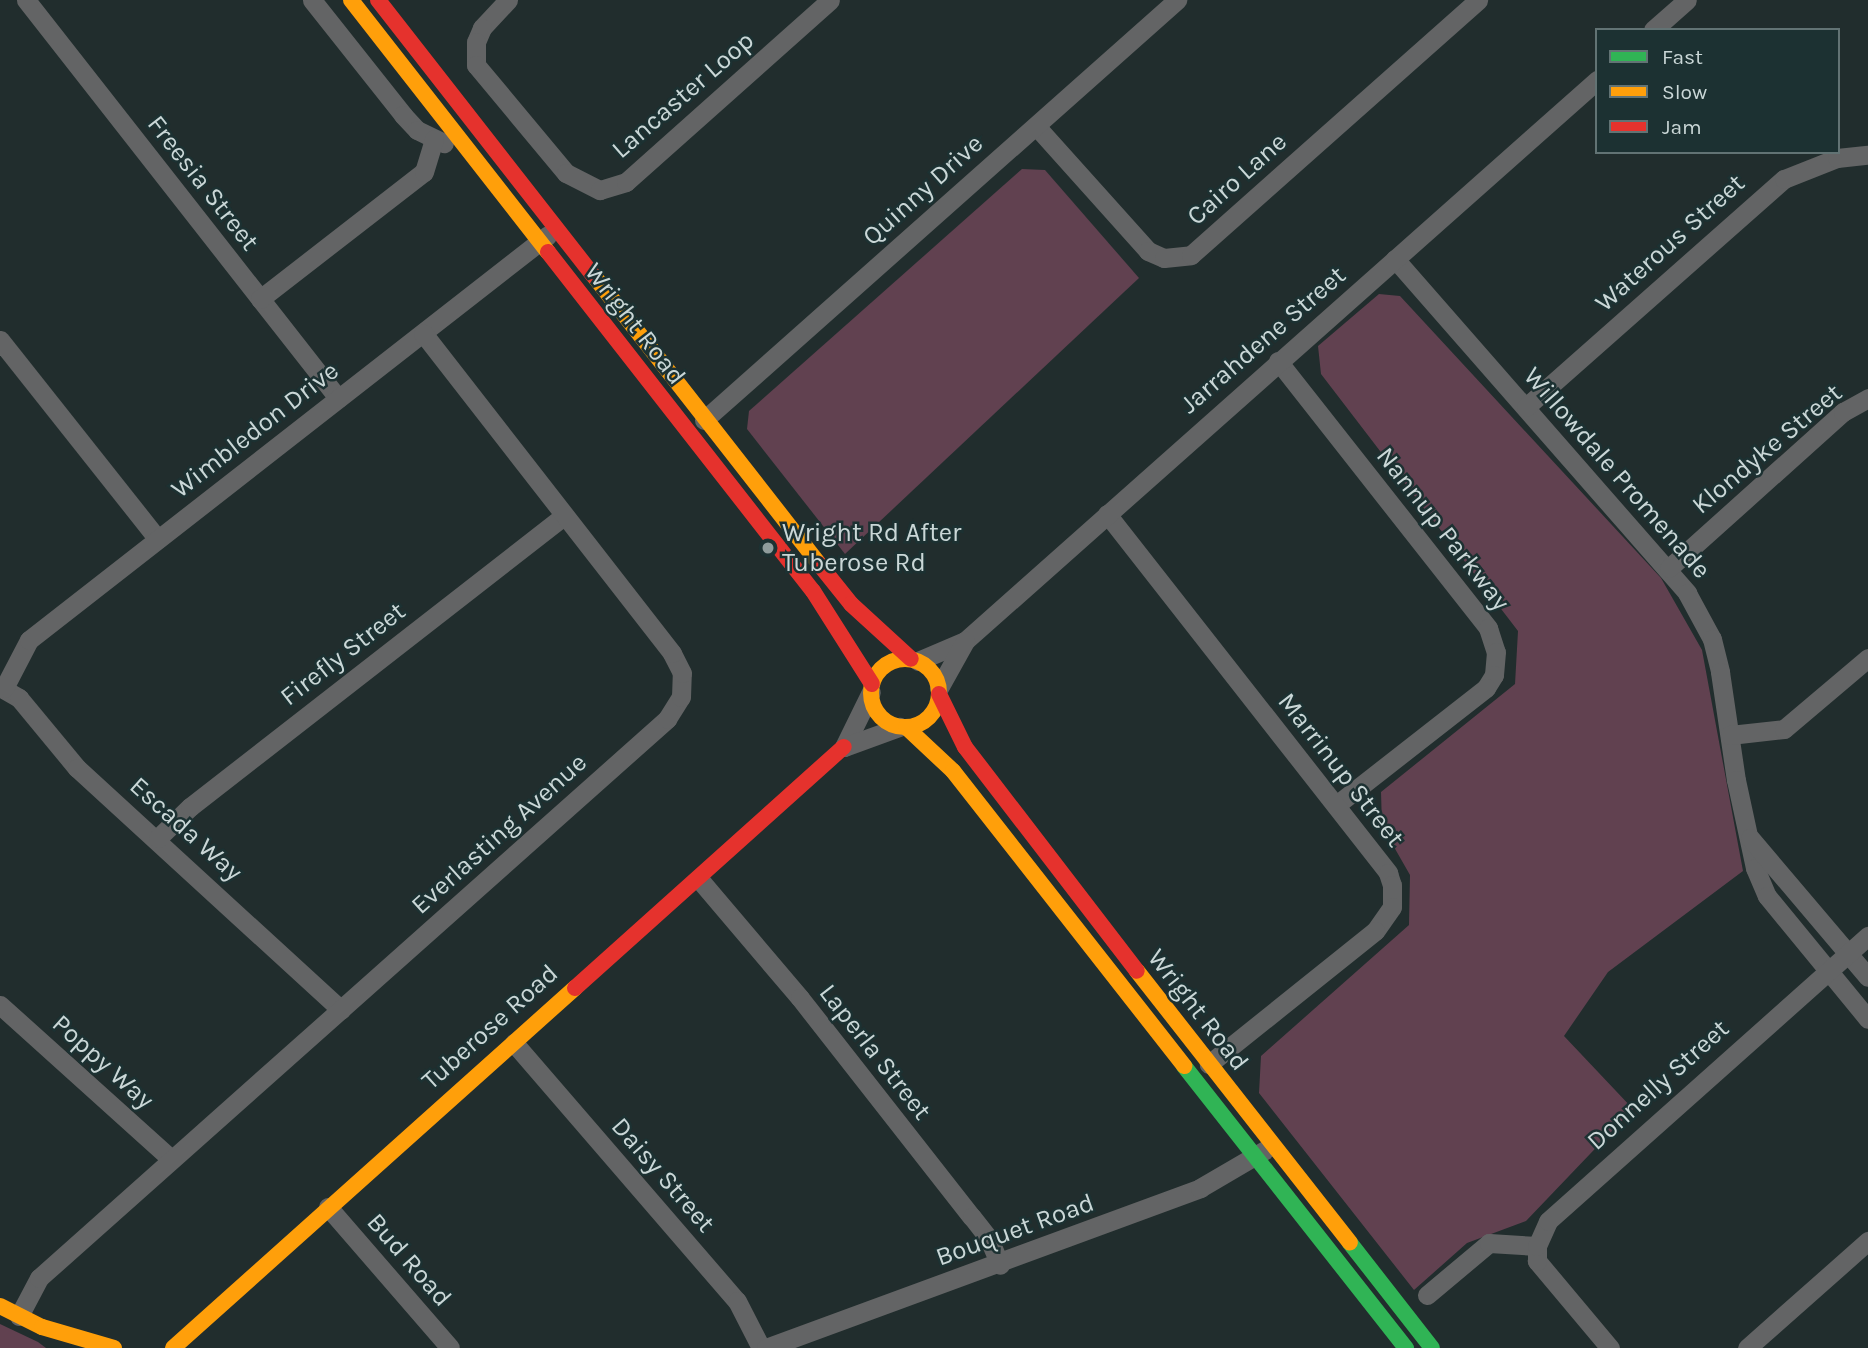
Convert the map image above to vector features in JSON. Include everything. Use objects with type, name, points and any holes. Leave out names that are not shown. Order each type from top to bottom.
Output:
[{"type":"main road","name":"Wright Road","points":[[351,0],[813,591],[872,688]]},
{"type":"main road","name":"Wright Road","points":[[378,0],[558,228],[704,420],[851,604],[915,660]]},
{"type":"main road","points":[[915,660],[932,672],[939,691],[933,713],[903,727],[878,715],[872,688],[891,662],[915,660]]},
{"type":"main road","name":"Wright Road","points":[[939,691],[977,764],[1274,1144],[1428,1347]]},
{"type":"main road","name":"Wright Road","points":[[903,727],[953,771],[1405,1348]]},
{"type":"main road","name":"Tuberose Road","points":[[173,1348],[844,747]]},
{"type":"main road","points":[[0,1306],[42,1327],[114,1348]]},
{"type":"main road","points":[[42,1327],[68,1348]]},
{"type":"street","name":"Freesia Street","points":[[26,0],[338,398]]},
{"type":"street","points":[[313,0],[403,115],[434,140],[463,143]]},
{"type":"street","name":"Lancaster Loop","points":[[508,0],[482,28],[476,42],[476,65],[566,173],[600,190],[626,182],[830,0]]},
{"type":"street","name":"Quinny Drive","points":[[704,420],[1177,0]]},
{"type":"street","name":"Cairo Lane","points":[[1036,126],[1148,251],[1164,258],[1191,256],[1478,0]]},
{"type":"street","points":[[1655,28],[1687,0]]},
{"type":"street","name":"Jarrahdene Street","points":[[939,691],[965,641],[1278,360],[1595,82]]},
{"type":"street","points":[[260,299],[424,172],[434,140]]},
{"type":"street","name":"Waterous Street","points":[[1526,407],[1784,179],[1837,158],[1868,155]]},
{"type":"street","name":"Wimbledon Drive","points":[[2,688],[29,640],[558,228]]},
{"type":"street","name":"Willowdale Promenade","points":[[1395,259],[1669,568],[1712,639],[1755,868],[1767,896],[1825,971],[1868,1019]]},
{"type":"street","name":"Everlasting Avenue","points":[[19,1316],[39,1278],[678,705],[684,681],[680,666],[423,334]]},
{"type":"street","points":[[4,352],[158,539]]},
{"type":"street","name":"Nannup Parkway","points":[[1278,360],[1488,628],[1496,652],[1494,676],[1486,688],[1336,805]]},
{"type":"street","name":"Klondyke Street","points":[[1669,568],[1823,429],[1868,398]]},
{"type":"street","name":"Marrinup Street","points":[[1107,514],[1388,873],[1392,907],[1375,931],[1209,1064]]},
{"type":"street","name":"Firefly Street","points":[[159,838],[190,807],[564,516]]},
{"type":"street","name":"Jarrahdene Street","points":[[915,660],[965,641]]},
{"type":"street","points":[[1730,736],[1784,729],[1868,658]]},
{"type":"street","name":"Escada Way","points":[[2,688],[19,698],[77,768],[159,838],[341,1010]]},
{"type":"street","name":"Tuberose Road","points":[[844,747],[872,688]]},
{"type":"street","name":"Tuberose Road","points":[[844,747],[903,727]]},
{"type":"street","name":"Willowdale Promenade","points":[[1749,838],[1868,977]]},
{"type":"street","name":"Laperla Street","points":[[699,879],[800,998],[955,1195],[989,1240],[1000,1265]]},
{"type":"street","name":"Donnelly Street","points":[[1537,1246],[1548,1221],[1560,1208],[1825,971],[1868,936]]},
{"type":"street","name":"Poppy Way","points":[[0,1005],[171,1159]]},
{"type":"street","name":"Daisy Street","points":[[514,1043],[737,1301],[764,1348]]},
{"type":"street","name":"Bouquet Road","points":[[764,1348],[1000,1265],[1213,1183],[1274,1144]]},
{"type":"street","name":"Bud Road","points":[[328,1207],[450,1348]]},
{"type":"street","points":[[1747,1348],[1868,1241]]},
{"type":"street","points":[[1427,1295],[1489,1243],[1537,1246],[1544,1274],[1610,1348]]},
{"type":"shaded area","points":[[1022,169],[1045,170],[1139,278],[845,554],[747,429],[749,411]]},
{"type":"shaded area","points":[[1379,294],[1400,296],[1661,578],[1702,650],[1743,871],[1608,972],[1564,1036],[1633,1109],[1526,1221],[1467,1243],[1414,1290],[1259,1093],[1261,1056],[1409,925],[1410,875],[1382,826],[1381,792],[1515,684],[1518,631],[1321,374],[1318,346]]},
{"type":"shaded area","points":[[0,1324],[38,1342],[46,1348],[0,1348]]},
{"type":"traffic: fast","points":[[1184,1066],[1406,1348]]},
{"type":"traffic: fast","points":[[1350,1243],[1432,1348]]},
{"type":"traffic: slow","points":[[351,0],[548,252]]},
{"type":"traffic: slow","points":[[594,276],[819,564]]},
{"type":"traffic: slow","points":[[912,659],[933,674],[939,686],[939,693],[937,706],[929,717],[912,727],[898,727],[881,717],[873,706],[871,686],[881,669],[892,661],[912,659]]},
{"type":"traffic: slow","points":[[906,727],[953,771],[1184,1066]]},
{"type":"traffic: slow","points":[[1137,971],[1350,1243]]},
{"type":"traffic: slow","points":[[173,1348],[575,988]]},
{"type":"traffic: slow","points":[[0,1306],[42,1327],[114,1348]]},
{"type":"traffic: jam","points":[[378,0],[594,276]]},
{"type":"traffic: jam","points":[[548,252],[813,591],[872,684]]},
{"type":"traffic: jam","points":[[819,564],[851,604],[911,659]]},
{"type":"traffic: jam","points":[[939,694],[965,747],[1137,971]]},
{"type":"traffic: jam","points":[[575,988],[844,747]]},
{"type":"place","name":"Wright Rd After Tuberose Rd","points":[[768,548]]}]
